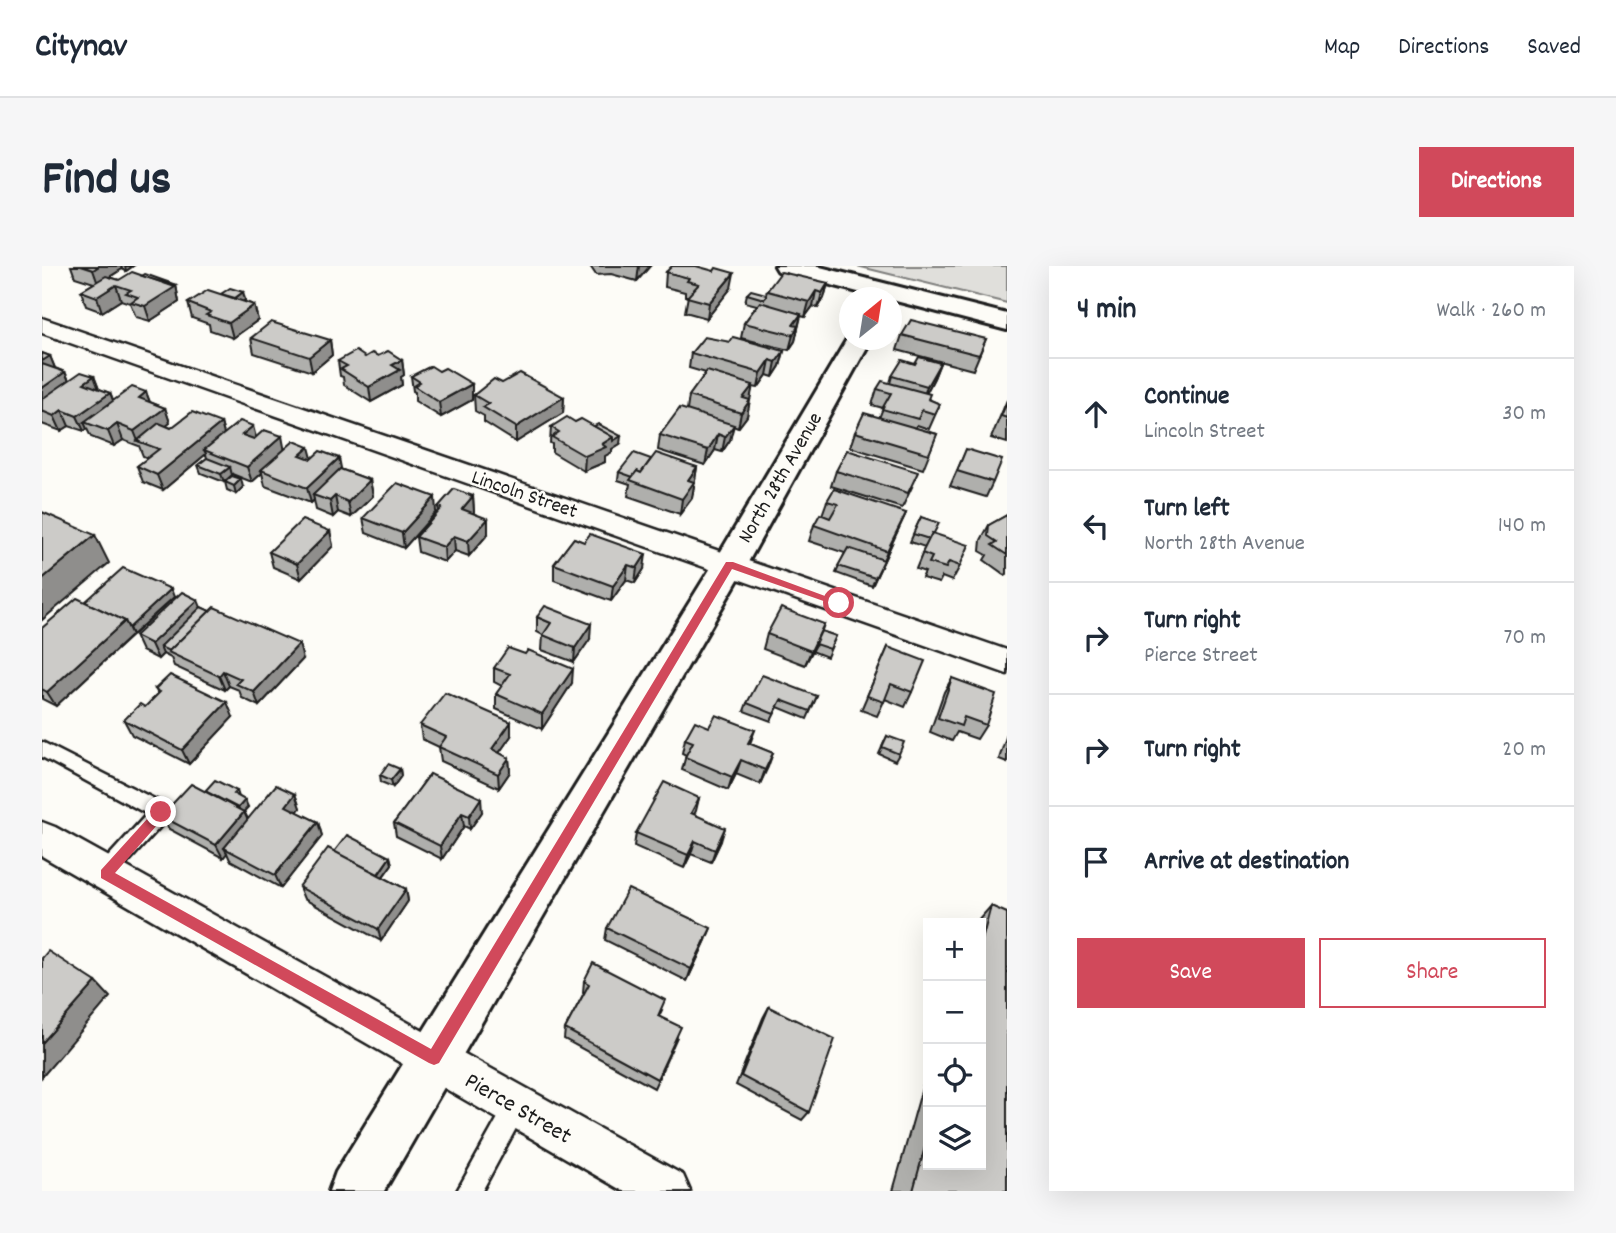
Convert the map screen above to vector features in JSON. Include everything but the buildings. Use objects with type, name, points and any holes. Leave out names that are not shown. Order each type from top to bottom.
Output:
[{"type":"street","points":[[787,266],[859,287]]},
{"type":"street","points":[[902,298],[1007,322]]},
{"type":"street","name":"Lincoln Street","points":[[42,325],[1007,662]]},
{"type":"street","name":"North 28th Avenue","points":[[355,1191],[730,564],[852,350]]},
{"type":"street","name":"Pierce Street","points":[[42,838],[667,1191]]},
{"type":"lane","points":[[42,749],[161,812],[106,874]]},
{"type":"lane","points":[[469,1191],[517,1106]]},
{"type":"shaded area","points":[[857,266],[1007,266],[1007,303]]},
{"type":"route","points":[[161,812],[106,874],[434,1058],[730,564],[839,603]]}]
